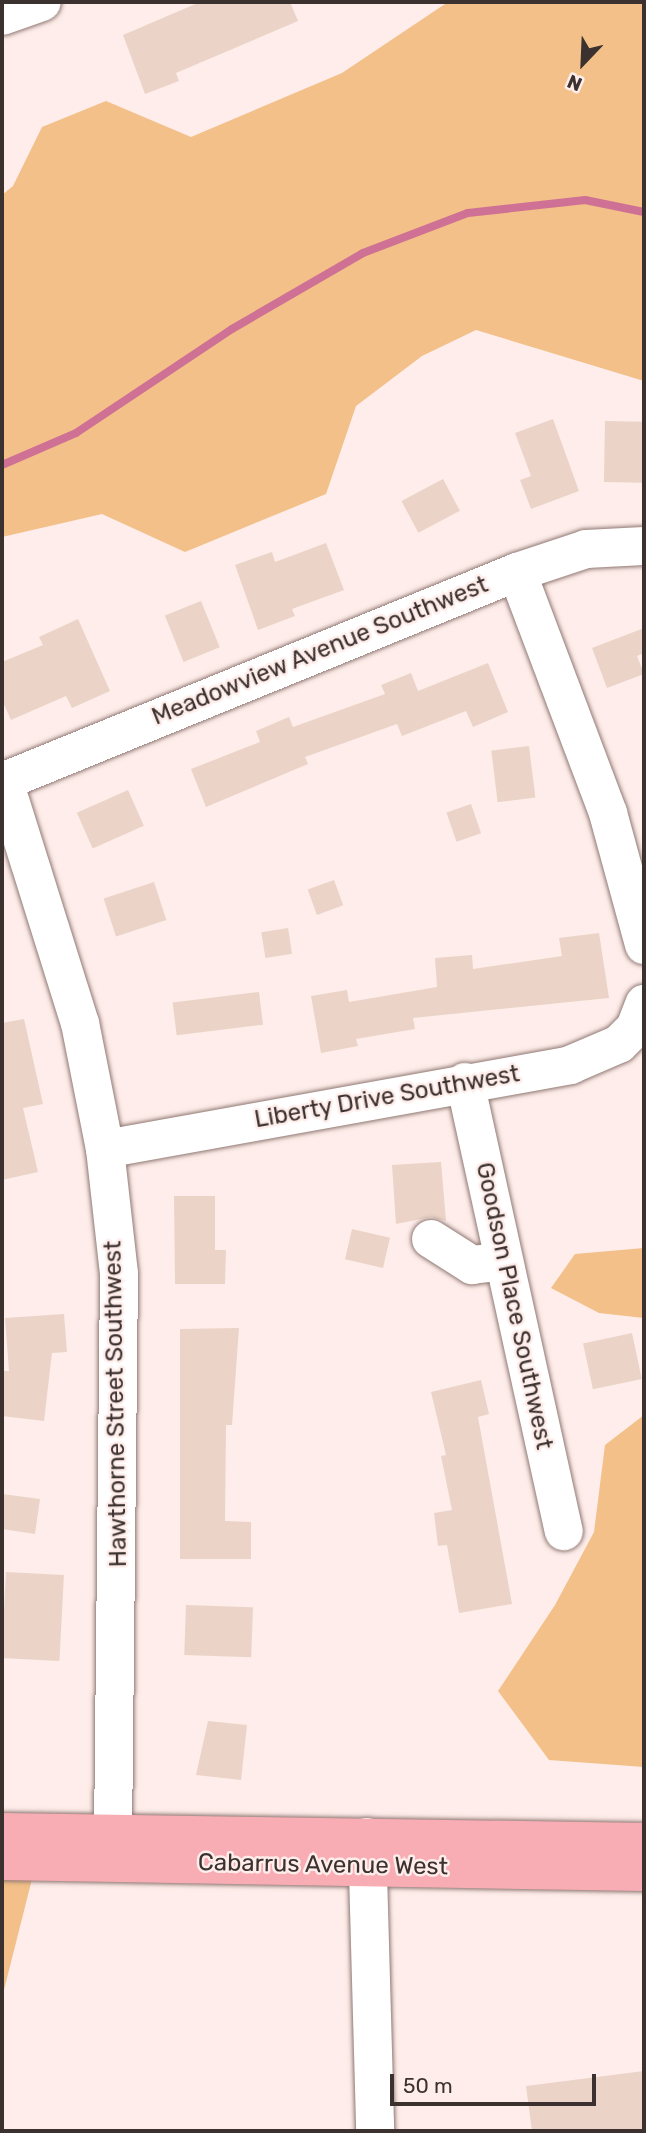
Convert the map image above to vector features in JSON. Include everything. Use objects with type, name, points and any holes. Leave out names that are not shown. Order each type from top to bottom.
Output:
[{"type":"main road","name":"Cabarrus Avenue West","points":[[2,1832],[113,1833],[644,1872]]},
{"type":"main road","name":"Cabarrus Avenue West","points":[[2,1861],[644,1842]]},
{"type":"street","points":[[2,16],[41,2]]},
{"type":"street","name":"Meadowview Avenue Southwest","points":[[3,781],[517,572],[586,550],[644,546]]},
{"type":"street","points":[[517,572],[608,813],[644,945]]},
{"type":"street","name":"Hawthorne Street Southwest","points":[[3,781],[80,1023],[105,1149],[119,1274],[113,1833]]},
{"type":"street","name":"Liberty Drive Southwest","points":[[105,1149],[570,1065],[598,1056],[619,1044],[635,1028],[644,1004]]},
{"type":"street","name":"Goodson Place Southwest","points":[[465,1082],[564,1531]]},
{"type":"street","points":[[431,1239],[472,1265],[504,1261]]},
{"type":"street","points":[[367,1852],[375,2131]]},
{"type":"shaded area","points":[[448,2],[644,2],[644,381],[476,330],[422,356],[356,406],[326,494],[185,552],[102,514],[2,537],[2,195],[13,186],[42,127],[106,101],[191,137],[342,73]]},
{"type":"shaded area","points":[[644,1248],[644,1318],[599,1313],[551,1288],[575,1254]]},
{"type":"shaded area","points":[[644,1415],[644,1767],[549,1760],[498,1691],[555,1605],[594,1532],[605,1445]]},
{"type":"shaded area","points":[[2,1874],[33,1875],[2,1998]]},
{"type":"building","points":[[200,2],[290,2],[298,21],[176,73],[179,81],[145,94],[123,35]]},
{"type":"building","points":[[553,419],[579,491],[531,509],[520,480],[531,476],[515,433]]},
{"type":"building","points":[[605,421],[644,422],[643,483],[604,482]]},
{"type":"building","points":[[443,479],[460,511],[418,533],[402,501]]},
{"type":"building","points":[[326,543],[344,590],[292,609],[295,616],[258,630],[235,565],[272,552],[275,562]]},
{"type":"building","points":[[201,601],[220,647],[184,662],[165,616]]},
{"type":"building","points":[[78,619],[110,691],[72,708],[66,696],[11,720],[2,700],[2,662],[43,645],[39,637]]},
{"type":"building","points":[[644,628],[644,653],[637,656],[644,674],[607,688],[592,648]]},
{"type":"building","points":[[488,663],[508,712],[473,727],[466,711],[402,736],[397,724],[305,757],[308,764],[206,807],[191,769],[260,742],[256,731],[289,717],[293,727],[385,694],[381,685],[411,673],[418,691]]},
{"type":"building","points":[[529,746],[535,798],[498,802],[491,751]]},
{"type":"building","points":[[128,790],[144,826],[93,848],[77,813]]},
{"type":"building","points":[[471,804],[481,833],[457,842],[446,812]]},
{"type":"building","points":[[334,880],[343,905],[317,915],[308,890]]},
{"type":"building","points":[[154,882],[166,920],[116,936],[104,898]]},
{"type":"building","points":[[288,928],[292,954],[265,958],[261,932]]},
{"type":"building","points":[[599,933],[609,998],[413,1018],[415,1029],[356,1039],[358,1046],[321,1053],[311,996],[347,990],[349,1002],[437,987],[435,958],[472,955],[473,969],[562,956],[559,938]]},
{"type":"building","points":[[259,992],[263,1025],[177,1035],[173,1003]]},
{"type":"building","points":[[24,1019],[43,1104],[23,1108],[38,1172],[2,1180],[2,1023]]},
{"type":"building","points":[[441,1162],[446,1221],[431,1217],[396,1224],[392,1165]]},
{"type":"building","points":[[174,1196],[215,1196],[215,1250],[226,1250],[225,1284],[175,1284]]},
{"type":"building","points":[[352,1229],[390,1238],[383,1268],[345,1259]]},
{"type":"building","points":[[64,1314],[67,1352],[52,1353],[44,1421],[2,1416],[2,1371],[9,1371],[5,1318]]},
{"type":"building","points":[[239,1328],[232,1425],[226,1425],[225,1521],[251,1522],[251,1559],[180,1559],[180,1329]]},
{"type":"building","points":[[632,1333],[642,1379],[593,1389],[583,1343]]},
{"type":"building","points":[[481,1380],[489,1414],[478,1417],[512,1604],[459,1613],[447,1545],[438,1546],[434,1513],[452,1510],[441,1456],[446,1455],[431,1392]]},
{"type":"building","points":[[2,1494],[40,1499],[35,1534],[2,1529]]},
{"type":"building","points":[[6,1572],[64,1575],[59,1661],[2,1658]]},
{"type":"building","points":[[186,1605],[253,1607],[251,1657],[184,1655]]},
{"type":"building","points":[[208,1721],[247,1725],[241,1780],[196,1775]]},
{"type":"building","points":[[644,2071],[644,2131],[532,2131],[526,2086]]},
{"type":"waterway","points":[[2,465],[76,433],[232,329],[363,253],[468,213],[585,200],[644,212]]}]
